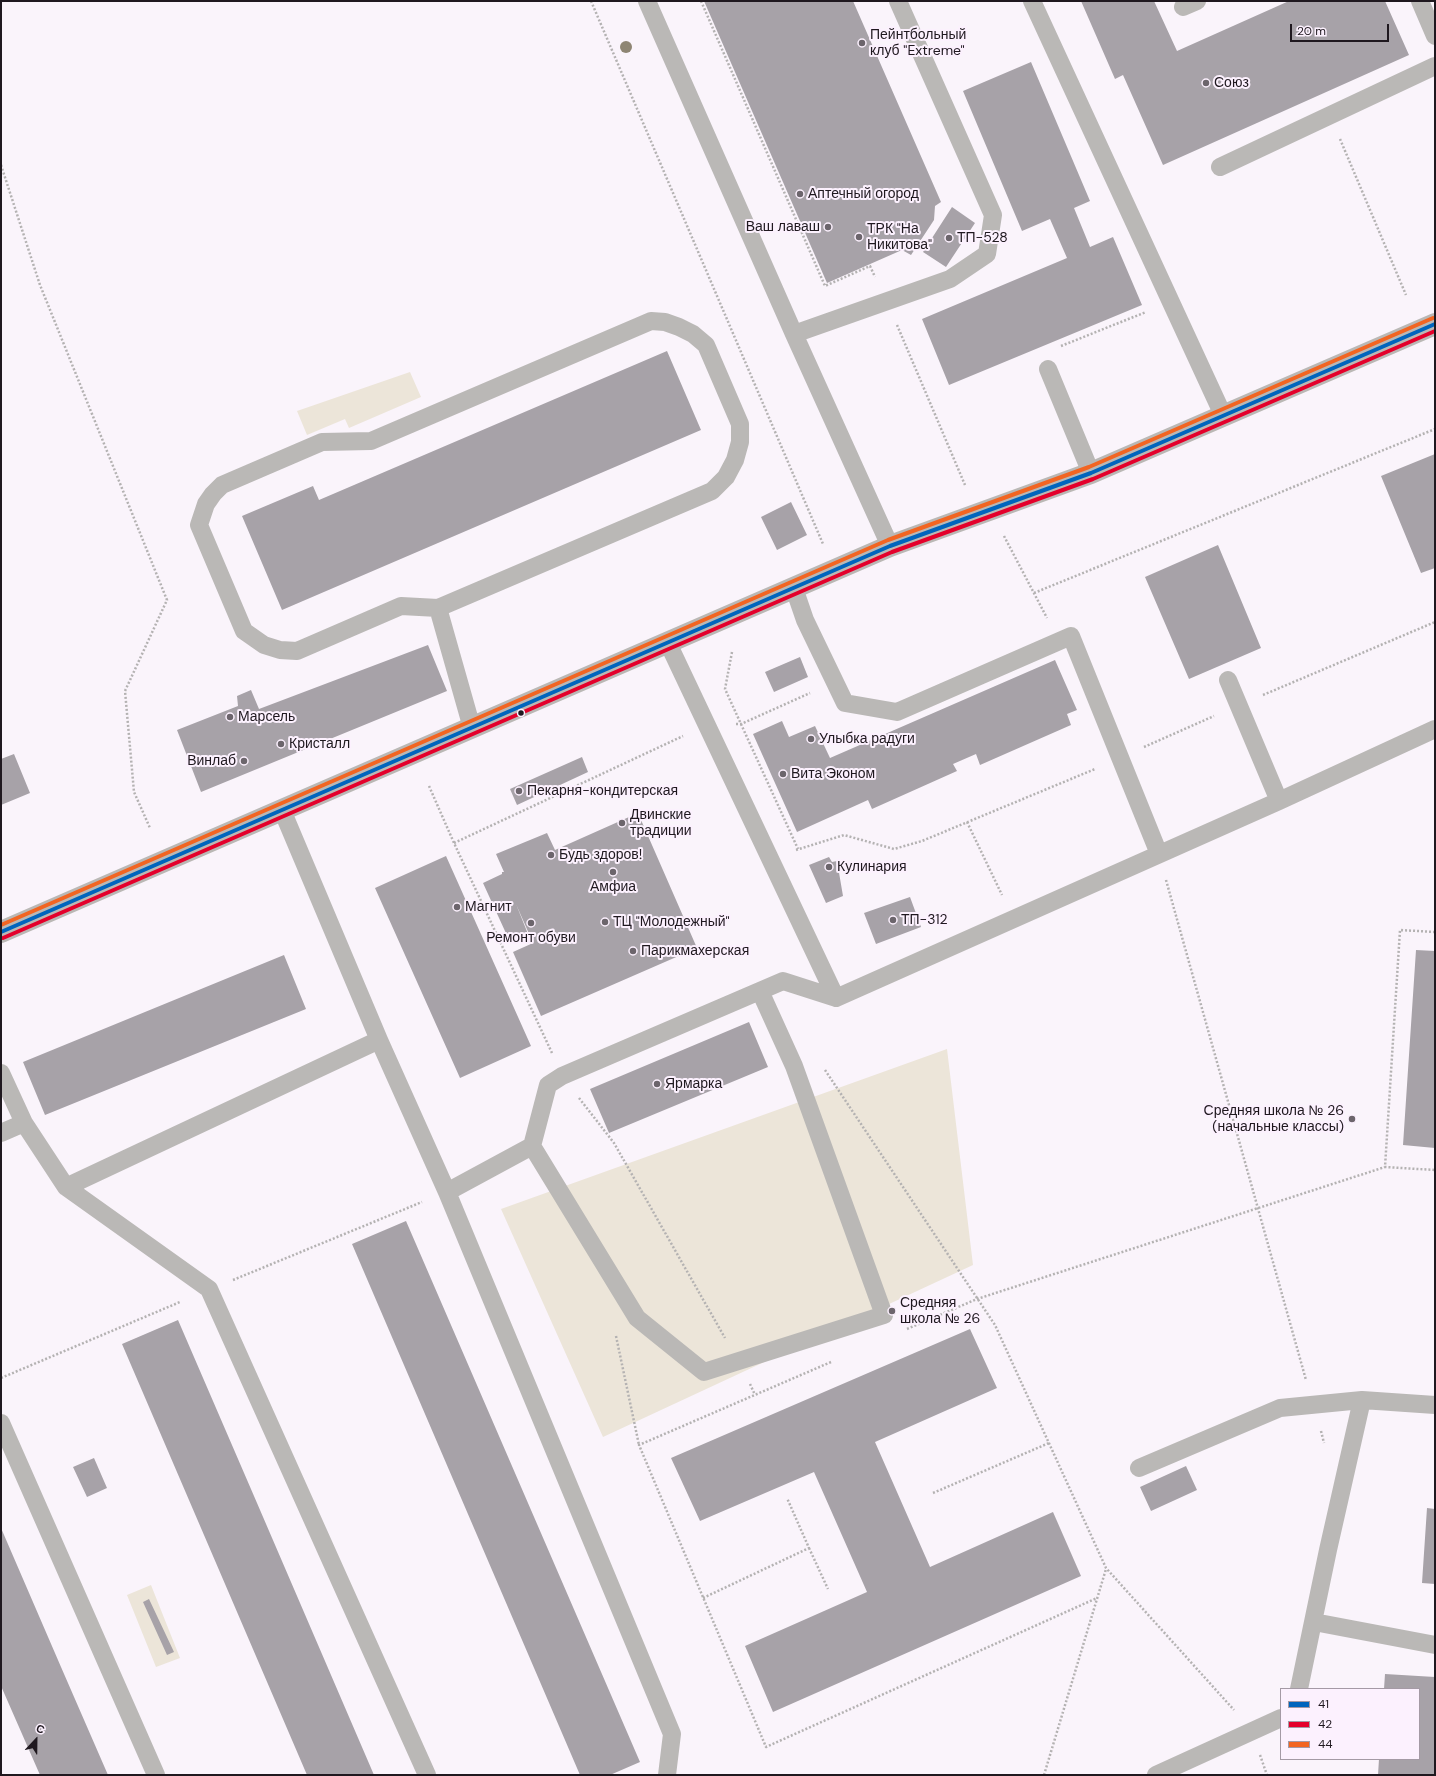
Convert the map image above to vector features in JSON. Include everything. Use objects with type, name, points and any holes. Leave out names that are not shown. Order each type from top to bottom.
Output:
[{"type":"street","points":[[1,932],[890,546],[1091,474],[1435,324]]},
{"type":"lane","points":[[647,1],[794,334],[890,546]]},
{"type":"lane","points":[[794,334],[886,300],[950,279],[987,254],[993,215],[898,1]]},
{"type":"lane","points":[[1032,1],[1224,415]]},
{"type":"lane","points":[[1420,1],[1435,36]]},
{"type":"lane","points":[[1220,167],[1435,66]]},
{"type":"lane","points":[[651,321],[665,322],[679,327],[694,334],[706,345],[740,424],[740,442],[735,460],[726,476],[712,491],[438,608],[401,606],[297,651],[280,650],[264,645],[244,631],[199,525],[201,514],[213,494],[222,485],[322,442],[371,441],[651,321]]},
{"type":"lane","points":[[1048,369],[1091,474]]},
{"type":"lane","points":[[794,588],[805,620],[845,702],[897,712],[1071,636],[1159,854]]},
{"type":"lane","points":[[438,608],[472,728]]},
{"type":"lane","points":[[668,643],[836,998]]},
{"type":"lane","points":[[1228,680],[1279,801]]},
{"type":"lane","points":[[760,991],[794,1066],[884,1315],[704,1372],[638,1318],[532,1146],[548,1085],[562,1076],[783,981],[836,998],[1279,801],[1435,729]]},
{"type":"lane","points":[[282,810],[379,1040],[447,1192],[672,1734],[667,1775]]},
{"type":"lane","points":[[66,1187],[379,1040]]},
{"type":"lane","points":[[1,1073],[24,1123],[66,1187],[209,1289],[427,1775]]},
{"type":"lane","points":[[1,1133],[24,1123]]},
{"type":"lane","points":[[447,1192],[532,1146]]},
{"type":"lane","points":[[1299,1688],[1328,1550],[1362,1400]]},
{"type":"lane","points":[[1139,1468],[1280,1408],[1362,1400],[1435,1405]]},
{"type":"lane","points":[[1,1423],[156,1775]]},
{"type":"lane","points":[[1314,1622],[1435,1645]]},
{"type":"lane","points":[[1156,1775],[1280,1718]]},
{"type":"path","points":[[591,1],[823,544]]},
{"type":"path","points":[[701,1],[825,286],[870,266],[966,485]]},
{"type":"path","points":[[1329,116],[1350,160],[1406,295]]},
{"type":"path","points":[[1,165],[40,285],[167,600],[125,691],[134,792],[150,828]]},
{"type":"path","points":[[1048,369],[1041,354],[1153,309]]},
{"type":"path","points":[[1034,593],[1435,429]]},
{"type":"path","points":[[1003,534],[1059,642]]},
{"type":"path","points":[[732,652],[725,689],[798,849]]},
{"type":"path","points":[[454,843],[707,725],[741,724],[812,692]]},
{"type":"path","points":[[967,822],[1014,919]]},
{"type":"path","points":[[1159,854],[1326,1448]]},
{"type":"path","points":[[1385,1167],[1400,930],[1435,932]]},
{"type":"path","points":[[821,1063],[995,1325],[1106,1568],[1252,1731],[1267,1775]]},
{"type":"path","points":[[905,1330],[977,1299],[1385,1167],[1435,1170]]},
{"type":"path","points":[[615,1331],[620,1362],[639,1445],[766,1746],[1097,1598]]},
{"type":"path","points":[[639,1445],[834,1361]]},
{"type":"path","points":[[933,1493],[1049,1443]]},
{"type":"path","points":[[787,1498],[828,1589]]},
{"type":"path","points":[[703,1598],[809,1548]]},
{"type":"path","points":[[1044,1775],[1106,1568]]},
{"type":"shaded area","points":[[410,372],[421,397],[349,428],[345,419],[307,435],[297,411]]},
{"type":"shaded area","points":[[947,1049],[973,1265],[603,1437],[501,1209]]},
{"type":"shaded area","points":[[151,1585],[180,1658],[156,1667],[127,1595]]},
{"type":"building","points":[[704,1],[853,1],[941,202],[935,206],[934,220],[911,255],[902,250],[827,283]]},
{"type":"building","points":[[1081,1],[1154,1],[1177,51],[1289,1],[1385,1],[1409,55],[1163,165],[1123,75],[1115,79]]},
{"type":"building","points":[[1031,62],[1090,201],[1074,208],[1090,247],[1113,237],[1142,305],[949,385],[922,319],[1067,258],[1050,219],[1022,231],[963,91]]},
{"type":"building","name":"ТП-528","points":[[952,207],[975,223],[946,267],[923,252]]},
{"type":"building","points":[[667,351],[701,430],[282,610],[242,516],[313,486],[319,500]]},
{"type":"building","points":[[1435,454],[1435,568],[1421,573],[1381,476]]},
{"type":"building","points":[[791,502],[807,535],[777,550],[761,517]]},
{"type":"building","points":[[1218,545],[1261,648],[1189,679],[1145,577]]},
{"type":"building","points":[[428,645],[447,691],[201,792],[177,730],[238,706],[237,696],[251,690],[259,709]]},
{"type":"building","points":[[800,657],[808,677],[774,692],[765,672]]},
{"type":"building","points":[[1055,660],[1077,710],[1067,714],[1071,725],[980,765],[976,754],[953,764],[957,771],[872,809],[868,800],[797,832],[753,734],[782,721],[789,737],[815,726],[830,758]]},
{"type":"building","points":[[14,754],[30,793],[1,805],[1,759]]},
{"type":"building","points":[[582,757],[588,772],[517,805],[510,789]]},
{"type":"building","name":"ТЦ \"Молодежный\"","points":[[638,813],[697,948],[541,1016],[513,952],[533,943],[516,904],[528,934],[510,942],[483,883],[504,872],[496,854],[547,833],[555,850]]},
{"type":"building","points":[[446,856],[531,1046],[460,1078],[375,888]]},
{"type":"building","points":[[829,857],[832,862],[837,861],[843,896],[826,903],[809,865]]},
{"type":"building","name":"ТП-312","points":[[910,897],[921,927],[876,944],[864,913]]},
{"type":"building","points":[[1416,950],[1435,951],[1435,1148],[1403,1145]]},
{"type":"building","points":[[284,955],[306,1009],[45,1115],[23,1062]]},
{"type":"building","points":[[749,1022],[768,1067],[609,1133],[590,1089]]},
{"type":"building","points":[[406,1221],[640,1762],[610,1775],[580,1775],[352,1244]]},
{"type":"building","points":[[178,1320],[374,1775],[307,1775],[122,1344]]},
{"type":"building","points":[[970,1329],[997,1388],[875,1442],[930,1567],[1053,1512],[1081,1576],[773,1712],[745,1646],[867,1592],[814,1472],[700,1521],[671,1458]]},
{"type":"building","points":[[94,1458],[107,1488],[87,1497],[73,1467]]},
{"type":"building","points":[[1186,1466],[1197,1490],[1151,1511],[1140,1487]]},
{"type":"building","points":[[1427,1508],[1435,1509],[1435,1584],[1422,1583]]},
{"type":"building","points":[[1,1528],[108,1775],[40,1775],[1,1686]]},
{"type":"building","points":[[149,1599],[174,1652],[167,1655],[143,1602]]},
{"type":"building","points":[[1385,1674],[1435,1677],[1435,1775],[1378,1775],[1379,1760],[1420,1760],[1420,1688],[1384,1688]]},
{"type":"transit line","name":"44","points":[[1,925],[888,540],[1089,467],[1433,318]]},
{"type":"transit line","name":"41","points":[[1,932],[890,546],[1091,473],[1435,324]]},
{"type":"transit line","name":"42","points":[[3,938],[892,552],[1093,479],[1435,331]]},
{"type":"place","name":"Пейнтбольный клуб \"Extreme\"","points":[[862,43]]},
{"type":"place","name":"Союз","points":[[1206,83]]},
{"type":"place","name":"Аптечный огород","points":[[800,194]]},
{"type":"place","name":"Ваш лаваш","points":[[828,227]]},
{"type":"place","name":"ТРК \"На Никитова\"","points":[[859,237]]},
{"type":"place","name":"ТП-528","points":[[949,238]]},
{"type":"place","name":"Марсель","points":[[230,717]]},
{"type":"place","name":"Улыбка радуги","points":[[811,739]]},
{"type":"place","name":"Кристалл","points":[[281,744]]},
{"type":"place","name":"Винлаб","points":[[244,761]]},
{"type":"place","name":"Вита Эконом","points":[[783,774]]},
{"type":"place","name":"Пекарня-кондитерская","points":[[519,791]]},
{"type":"place","name":"Двинские традиции","points":[[622,823]]},
{"type":"place","name":"Будь здоров!","points":[[551,855]]},
{"type":"place","name":"Кулинария","points":[[829,867]]},
{"type":"place","name":"Амфиа","points":[[613,872]]},
{"type":"place","name":"Магнит","points":[[457,907]]},
{"type":"place","name":"ТП-312","points":[[893,920]]},
{"type":"place","name":"ТЦ \"Молодежный\"","points":[[605,922]]},
{"type":"place","name":"Ремонт обуви","points":[[531,923]]},
{"type":"place","name":"Парикмахерская","points":[[633,951]]},
{"type":"place","name":"Ярмарка","points":[[657,1084]]},
{"type":"place","name":"Средняя школа № 26 (начальные классы)","points":[[1352,1119]]},
{"type":"place","name":"Средняя школа № 26","points":[[892,1311]]}]
